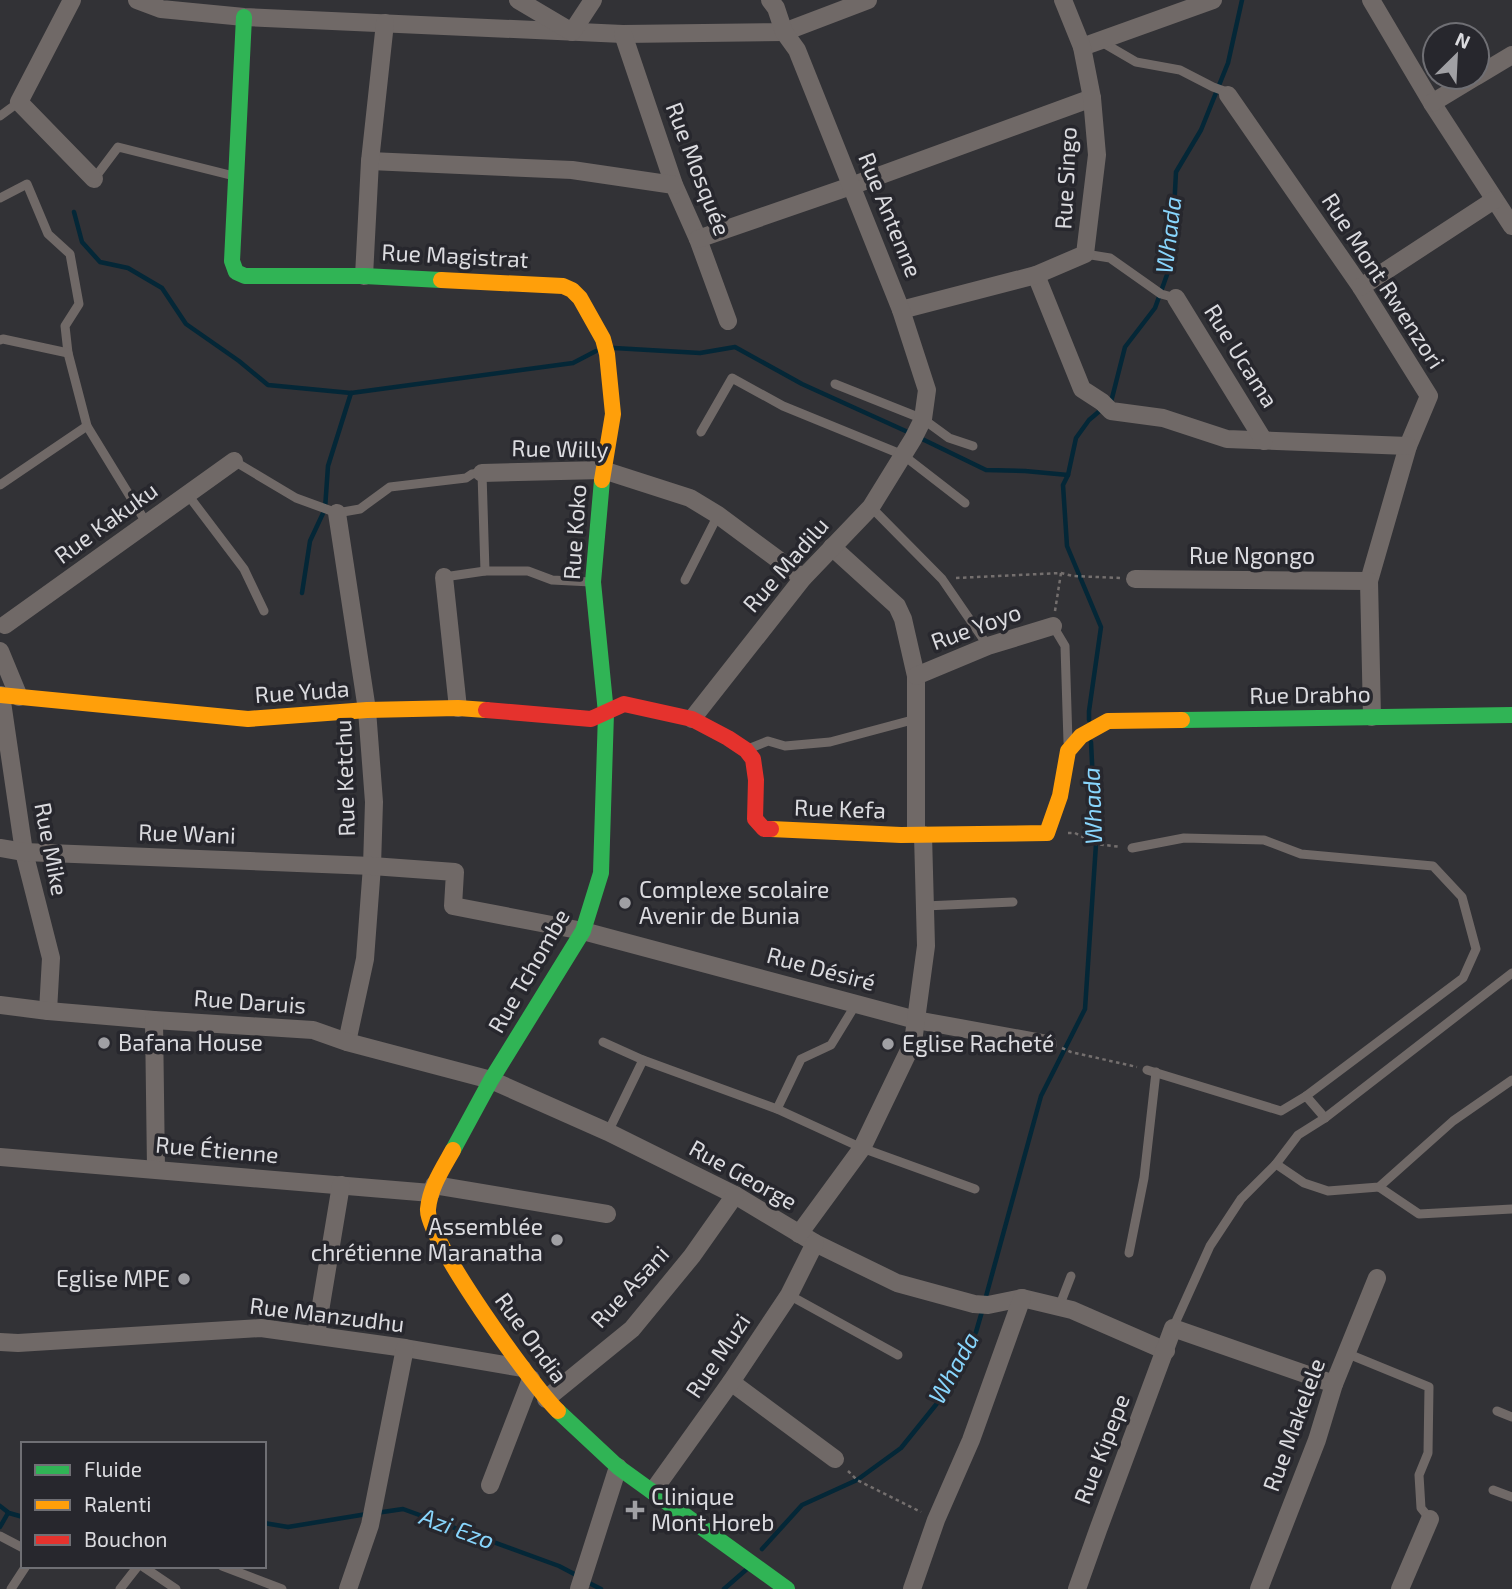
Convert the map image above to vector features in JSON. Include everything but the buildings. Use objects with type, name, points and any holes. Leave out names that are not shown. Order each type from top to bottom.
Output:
[{"type":"street","points":[[72,0],[19,102],[94,179]]},
{"type":"street","points":[[137,0],[161,9],[244,17],[624,34],[785,32],[868,0]]},
{"type":"street","points":[[518,0],[572,32]]},
{"type":"street","points":[[572,32],[593,0]]},
{"type":"street","name":"Rue Antenne","points":[[770,0],[797,50],[901,310],[927,390],[922,421]]},
{"type":"street","name":"Rue Singo","points":[[901,310],[1035,275],[1085,254],[1097,155],[1092,98],[1082,47],[1063,0]]},
{"type":"street","points":[[1082,47],[1213,0]]},
{"type":"street","points":[[1371,0],[1432,103],[1512,226]]},
{"type":"street","points":[[244,17],[232,261],[236,272],[245,276],[363,276]]},
{"type":"street","name":"Rue Magistrat","points":[[386,23],[370,161],[363,276],[563,286],[580,298],[605,347]]},
{"type":"street","name":"Rue Mosquée","points":[[624,34],[674,185],[698,239],[728,321]]},
{"type":"street","points":[[1491,67],[1512,55]]},
{"type":"street","name":"Rue Mont Rwenzori","points":[[1222,91],[1361,287],[1429,396],[1408,446],[1369,581],[1372,717]]},
{"type":"street","points":[[1432,103],[1452,91]]},
{"type":"street","points":[[698,239],[1092,98]]},
{"type":"street","points":[[370,161],[572,170],[674,185]]},
{"type":"street","points":[[1361,287],[1494,200]]},
{"type":"street","name":"Rue Ucama","points":[[1035,275],[1082,388],[1106,406],[1163,418],[1227,439],[1408,446]]},
{"type":"street","name":"Rue Ucama","points":[[1176,298],[1264,440]]},
{"type":"street","name":"Rue Koko","points":[[605,347],[613,414],[603,470],[593,582],[606,713]]},
{"type":"street","name":"Rue Madilu","points":[[691,719],[803,579],[871,507],[922,421]]},
{"type":"street","name":"Rue Kakuku","points":[[2,626],[234,461]]},
{"type":"street","name":"Rue Willy","points":[[482,473],[603,470],[690,498],[718,515],[803,579]]},
{"type":"street","name":"Rue Ketchu","points":[[337,513],[367,710],[374,802],[365,960],[347,1042]]},
{"type":"street","name":"Rue Yoyo","points":[[799,1234],[862,1148],[913,1042],[926,946],[919,834],[916,676],[903,619],[897,606],[832,547]]},
{"type":"street","points":[[444,577],[458,708]]},
{"type":"street","name":"Rue Ngongo","points":[[1135,579],[1369,581]]},
{"type":"street","name":"Rue Yoyo","points":[[916,676],[988,646],[1053,626]]},
{"type":"street","name":"Rue Mike","points":[[0,651],[24,852],[51,958],[48,1011]]},
{"type":"street","name":"Rue Yuda","points":[[7,695],[248,719],[367,710],[458,708],[591,719],[606,713]]},
{"type":"street","points":[[606,713],[624,704],[691,719],[746,750]]},
{"type":"street","name":"Rue Tchombe","points":[[491,1080],[583,931],[601,873],[606,713]]},
{"type":"street","name":"Rue Drabho","points":[[1068,751],[1081,736],[1108,721],[1117,720],[1512,715]]},
{"type":"street","name":"Rue Kefa","points":[[746,750],[753,759],[756,779],[755,819],[764,829],[919,834],[1047,833]]},
{"type":"street","points":[[1047,833],[1060,796],[1068,751]]},
{"type":"street","name":"Rue Wani","points":[[0,848],[24,852],[372,866],[455,872],[453,906],[583,931]]},
{"type":"street","name":"Rue Désiré","points":[[583,931],[916,1020],[1048,1044]]},
{"type":"street","name":"Rue Daruis","points":[[0,1005],[154,1020],[313,1030],[347,1042],[491,1080]]},
{"type":"street","points":[[154,1020],[156,1169]]},
{"type":"street","points":[[432,1189],[491,1080]]},
{"type":"street","name":"Rue George","points":[[491,1080],[608,1132],[735,1195],[815,1243],[897,1283],[981,1305],[1022,1298]]},
{"type":"street","name":"Rue Étienne","points":[[0,1157],[341,1185],[432,1189],[607,1214]]},
{"type":"street","points":[[316,1335],[341,1185]]},
{"type":"street","name":"Rue Ondia","points":[[432,1189],[427,1211],[443,1251],[526,1374],[546,1399],[618,1467],[787,1589]]},
{"type":"street","name":"Rue Asani","points":[[546,1399],[632,1329],[692,1256],[735,1195]]},
{"type":"street","name":"Rue Muzi","points":[[653,1491],[789,1295],[815,1243]]},
{"type":"street","name":"Rue Makelele","points":[[1259,1589],[1317,1440],[1334,1384],[1377,1278]]},
{"type":"street","points":[[912,1589],[936,1520],[973,1435],[1022,1298],[1072,1310],[1166,1351]]},
{"type":"street","name":"Rue Manzudhu","points":[[0,1342],[261,1328],[405,1348],[526,1374]]},
{"type":"street","points":[[1174,1328],[1334,1384]]},
{"type":"street","name":"Rue Kipepe","points":[[1077,1589],[1174,1328]]},
{"type":"street","points":[[348,1589],[370,1525],[405,1348]]},
{"type":"street","points":[[490,1485],[526,1374]]},
{"type":"street","points":[[731,1382],[835,1459]]},
{"type":"street","points":[[583,1581],[618,1467]]},
{"type":"street","points":[[1400,1589],[1430,1519]]},
{"type":"lane","points":[[1100,41],[1136,62],[1181,70],[1222,91]]},
{"type":"lane","points":[[0,116],[19,102]]},
{"type":"lane","points":[[94,179],[118,147],[236,177]]},
{"type":"lane","points":[[0,198],[27,184],[48,234],[70,254],[79,304],[65,326],[68,353],[88,426],[147,524]]},
{"type":"lane","points":[[1085,254],[1111,258],[1161,294],[1176,298]]},
{"type":"lane","points":[[0,340],[68,353]]},
{"type":"lane","points":[[701,432],[732,378],[783,406],[904,455],[965,503]]},
{"type":"lane","points":[[835,384],[922,421],[949,438],[973,446]]},
{"type":"lane","points":[[0,485],[88,426]]},
{"type":"lane","points":[[234,461],[296,498],[337,513]]},
{"type":"lane","points":[[482,473],[485,571]]},
{"type":"lane","name":"Rue Willy","points":[[337,513],[360,509],[390,487],[466,478],[482,473]]},
{"type":"lane","points":[[188,495],[244,569],[264,611]]},
{"type":"lane","points":[[871,507],[942,579],[988,646]]},
{"type":"lane","points":[[685,580],[718,515]]},
{"type":"lane","points":[[444,577],[485,571],[528,571],[552,580],[593,582]]},
{"type":"lane","points":[[1053,626],[1065,646],[1068,751]]},
{"type":"lane","points":[[746,750],[768,741],[785,746],[831,742],[916,719]]},
{"type":"lane","points":[[1129,1252],[1144,1178],[1152,1071],[1281,1111],[1306,1096],[1464,978],[1475,949],[1462,897],[1433,866],[1301,854],[1264,840],[1184,838],[1132,848]]},
{"type":"lane","points":[[925,906],[1013,902]]},
{"type":"lane","points":[[1174,1328],[1210,1246],[1241,1199],[1276,1164],[1298,1135],[1325,1118],[1512,974]]},
{"type":"lane","points":[[777,1109],[801,1059],[831,1045],[856,1004]]},
{"type":"lane","points":[[603,1042],[643,1060],[777,1109],[862,1148],[975,1189]]},
{"type":"lane","points":[[608,1132],[643,1060]]},
{"type":"lane","points":[[1276,1164],[1304,1183],[1328,1191],[1379,1187],[1453,1121],[1512,1080]]},
{"type":"lane","points":[[1306,1096],[1325,1118]]},
{"type":"lane","points":[[1379,1187],[1419,1214],[1512,1209]]},
{"type":"lane","points":[[1059,1307],[1071,1276]]},
{"type":"lane","points":[[789,1295],[898,1355]]},
{"type":"lane","points":[[1346,1353],[1429,1387],[1428,1453],[1419,1475],[1421,1508],[1430,1519]]},
{"type":"lane","points":[[1497,1411],[1512,1417]]},
{"type":"lane","points":[[1493,1490],[1512,1497]]},
{"type":"lane","points":[[1,1537],[21,1547]]},
{"type":"lane","points":[[11,1589],[25,1568]]},
{"type":"lane","points":[[120,1589],[138,1568]]},
{"type":"lane","points":[[143,1568],[176,1589]]},
{"type":"lane","points":[[227,1568],[282,1589]]},
{"type":"path","points":[[942,579],[1061,573],[1135,579]]},
{"type":"path","points":[[1053,626],[1061,573]]},
{"type":"path","points":[[1047,833],[1074,833],[1096,844],[1132,848]]},
{"type":"path","points":[[1071,1052],[1152,1071]]},
{"type":"path","points":[[835,1459],[857,1480],[936,1520]]},
{"type":"waterway","name":"Whada","points":[[1109,404],[1125,347],[1155,308],[1168,272],[1176,172],[1201,130],[1228,63],[1242,0]]},
{"type":"waterway","points":[[74,212],[82,242],[100,262],[128,268],[162,288],[186,324],[268,385],[351,393],[573,363],[596,351]]},
{"type":"waterway","points":[[614,348],[700,353],[735,347],[802,384],[910,433]]},
{"type":"waterway","points":[[302,593],[310,541],[325,509],[328,466],[351,393]]},
{"type":"waterway","name":"Whada","points":[[1089,720],[1101,627],[1067,546],[1063,485],[1068,475],[1076,438],[1089,420],[1102,409]]},
{"type":"waterway","points":[[918,437],[986,470],[1068,475]]},
{"type":"waterway","name":"Whada","points":[[985,1300],[1041,1096],[1085,1009],[1096,844],[1091,742]]},
{"type":"waterway","name":"Whada","points":[[762,1549],[802,1505],[857,1480],[901,1448],[947,1391],[976,1332],[983,1308]]},
{"type":"waterway","name":"Azi Ezo","points":[[0,1506],[9,1513],[21,1516]]},
{"type":"waterway","name":"Azi Ezo","points":[[376,1513],[403,1509],[559,1566],[578,1576]]},
{"type":"waterway","points":[[0,1527],[8,1513]]},
{"type":"waterway","name":"Azi Ezo","points":[[266,1523],[288,1527],[367,1514]]},
{"type":"waterway","name":"Whada","points":[[724,1589],[747,1569]]},
{"type":"waterway","name":"Azi Ezo","points":[[585,1581],[601,1589]]},
{"type":"traffic: fast","points":[[244,17],[232,261],[236,272],[245,276],[364,276],[441,280]]},
{"type":"traffic: fast","points":[[453,1150],[491,1080],[583,931],[601,873],[606,713],[593,582],[602,480]]},
{"type":"traffic: fast","points":[[1182,720],[1512,715]]},
{"type":"traffic: fast","points":[[558,1411],[618,1467],[787,1589]]},
{"type":"traffic: slow","points":[[441,280],[563,286],[580,298],[603,339],[607,354],[613,414],[602,480]]},
{"type":"traffic: slow","points":[[0,695],[248,719],[367,710],[486,710]]},
{"type":"traffic: slow","points":[[771,829],[901,835],[1047,833],[1060,796],[1068,751],[1081,736],[1108,721],[1182,720]]},
{"type":"traffic: slow","points":[[453,1150],[431,1193],[428,1209],[432,1225],[482,1312],[558,1411]]},
{"type":"traffic: jam","points":[[486,710],[591,719],[624,704],[692,719],[728,738],[746,750],[753,759],[756,780],[755,819],[764,829],[771,829]]},
{"type":"place","name":"Complexe scolaire Avenir de Bunia","points":[[625,903]]},
{"type":"place","name":"Bafana House","points":[[104,1043]]},
{"type":"place","name":"Eglise Racheté","points":[[888,1044]]},
{"type":"place","name":"Assemblée chrétienne Maranatha","points":[[557,1240]]},
{"type":"place","name":"Eglise MPE","points":[[184,1279]]},
{"type":"place","name":"Clinique Mont Horeb","points":[[635,1510]]}]
